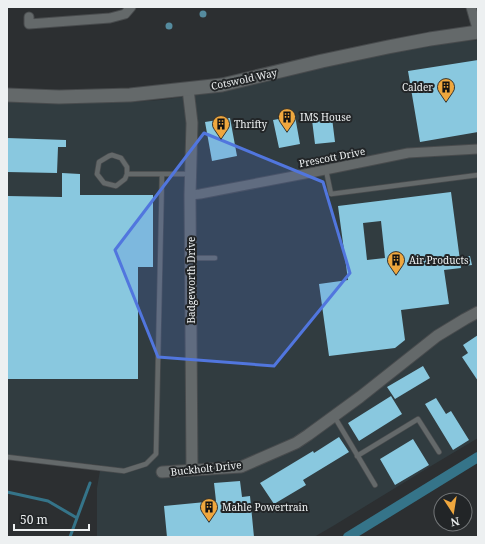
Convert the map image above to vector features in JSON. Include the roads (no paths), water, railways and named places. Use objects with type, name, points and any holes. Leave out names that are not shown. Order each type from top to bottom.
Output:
[{"type":"main road","name":"Cotswold Way","points":[[7,95],[59,97],[130,95],[222,85],[388,46],[478,32]]},
{"type":"street","points":[[29,17],[29,24],[110,18],[125,14],[131,7]]},
{"type":"street","points":[[472,7],[478,32]]},
{"type":"street","name":"Badgeworth Drive","points":[[188,89],[192,123],[190,195],[192,470]]},
{"type":"street","name":"Prescott Drive","points":[[190,195],[408,153],[478,149]]},
{"type":"street","name":"Buckholt Drive","points":[[162,472],[241,467],[296,443],[334,416],[437,336],[478,312]]},
{"type":"lane","points":[[112,155],[121,158],[127,167],[127,174],[125,179],[116,186],[104,183],[97,174],[100,162],[112,155]]},
{"type":"lane","points":[[326,170],[331,194],[478,175]]},
{"type":"lane","points":[[127,174],[191,174]]},
{"type":"lane","points":[[7,457],[124,471],[146,464],[156,454],[162,174]]},
{"type":"lane","points":[[191,258],[215,258]]},
{"type":"lane","points":[[334,416],[374,485]]},
{"type":"lane","points":[[357,456],[418,419],[439,452]]},
{"type":"waterway","points":[[348,537],[478,457]]},
{"type":"waterway","points":[[77,518],[90,483]]},
{"type":"waterway","points":[[7,492],[48,501],[77,518],[70,537]]},
{"type":"place","name":"Calder","points":[[446,102]]},
{"type":"place","name":"IMS House","points":[[287,132]]},
{"type":"place","name":"Thrifty","points":[[221,139]]},
{"type":"place","name":"Air Products","points":[[396,275]]},
{"type":"place","name":"Mahle Powertrain","points":[[209,522]]}]
